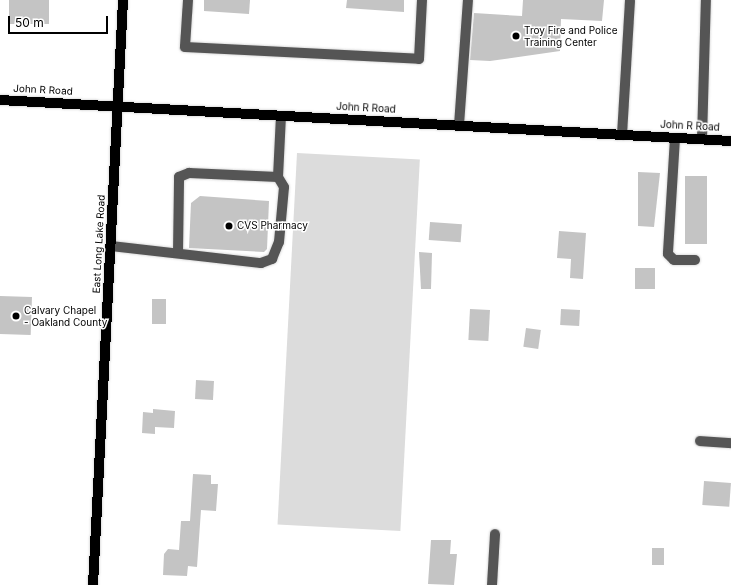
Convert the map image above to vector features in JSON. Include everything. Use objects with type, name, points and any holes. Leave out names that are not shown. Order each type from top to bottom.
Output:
[{"type":"main road","name":"East Long Lake Road","points":[[93,585],[117,106],[124,0]]},
{"type":"main road","name":"John R Road","points":[[0,100],[731,141]]},
{"type":"street","points":[[188,0],[185,47],[419,59],[422,0]]},
{"type":"street","points":[[459,125],[468,0]]},
{"type":"street","points":[[622,135],[630,0]]},
{"type":"street","points":[[702,139],[706,0]]},
{"type":"street","points":[[111,246],[261,263],[272,258],[279,242],[284,187],[278,177],[281,116]]},
{"type":"street","points":[[675,138],[668,254],[674,260],[695,260]]},
{"type":"street","points":[[178,253],[179,177],[189,173],[278,177]]},
{"type":"street","points":[[700,441],[731,443]]},
{"type":"street","points":[[492,585],[495,534]]},
{"type":"shaded area","points":[[297,153],[420,159],[400,531],[278,524]]},
{"type":"building","points":[[9,0],[49,0],[49,24],[9,24]]},
{"type":"building","points":[[204,0],[250,0],[249,14],[204,11]]},
{"type":"building","points":[[347,0],[404,0],[404,12],[346,8]]},
{"type":"building","name":"Troy Fire and Police Training Center","points":[[523,0],[604,0],[602,21],[561,19],[560,51],[490,61],[470,60],[474,13],[522,16]]},
{"type":"building","points":[[638,172],[660,173],[654,227],[638,226]]},
{"type":"building","points":[[685,176],[707,176],[707,244],[685,244]]},
{"type":"building","name":"CVS Pharmacy","points":[[200,196],[269,201],[267,249],[264,252],[189,248],[191,203]]},
{"type":"building","points":[[430,222],[462,224],[461,242],[429,240]]},
{"type":"building","points":[[559,231],[586,233],[583,279],[570,278],[571,259],[557,258]]},
{"type":"building","points":[[419,252],[432,253],[431,289],[421,289]]},
{"type":"building","points":[[635,268],[655,268],[655,289],[635,289]]},
{"type":"building","name":"Calvary Chapel - Oakland County","points":[[0,296],[32,297],[31,335],[0,334]]},
{"type":"building","points":[[152,299],[166,299],[166,324],[152,324]]},
{"type":"building","points":[[470,309],[490,310],[488,341],[468,340]]},
{"type":"building","points":[[561,309],[580,310],[579,326],[560,325]]},
{"type":"building","points":[[526,328],[541,330],[538,349],[523,347]]},
{"type":"building","points":[[196,380],[214,381],[213,400],[195,399]]},
{"type":"building","points":[[153,409],[175,411],[174,428],[155,427],[155,434],[142,433],[143,412],[153,413]]},
{"type":"building","points":[[193,474],[211,475],[211,484],[218,484],[216,511],[201,510],[197,567],[188,566],[187,576],[163,575],[164,554],[168,549],[179,550],[181,521],[190,521]]},
{"type":"building","points":[[704,481],[731,483],[729,507],[702,505]]},
{"type":"building","points":[[431,540],[451,540],[450,554],[457,554],[454,585],[428,584]]},
{"type":"building","points":[[652,548],[664,548],[664,565],[652,565]]},
{"type":"place","name":"Troy Fire and Police Training Center","points":[[516,36]]},
{"type":"place","name":"CVS Pharmacy","points":[[229,226]]},
{"type":"place","name":"Calvary Chapel - Oakland County","points":[[16,316]]}]
